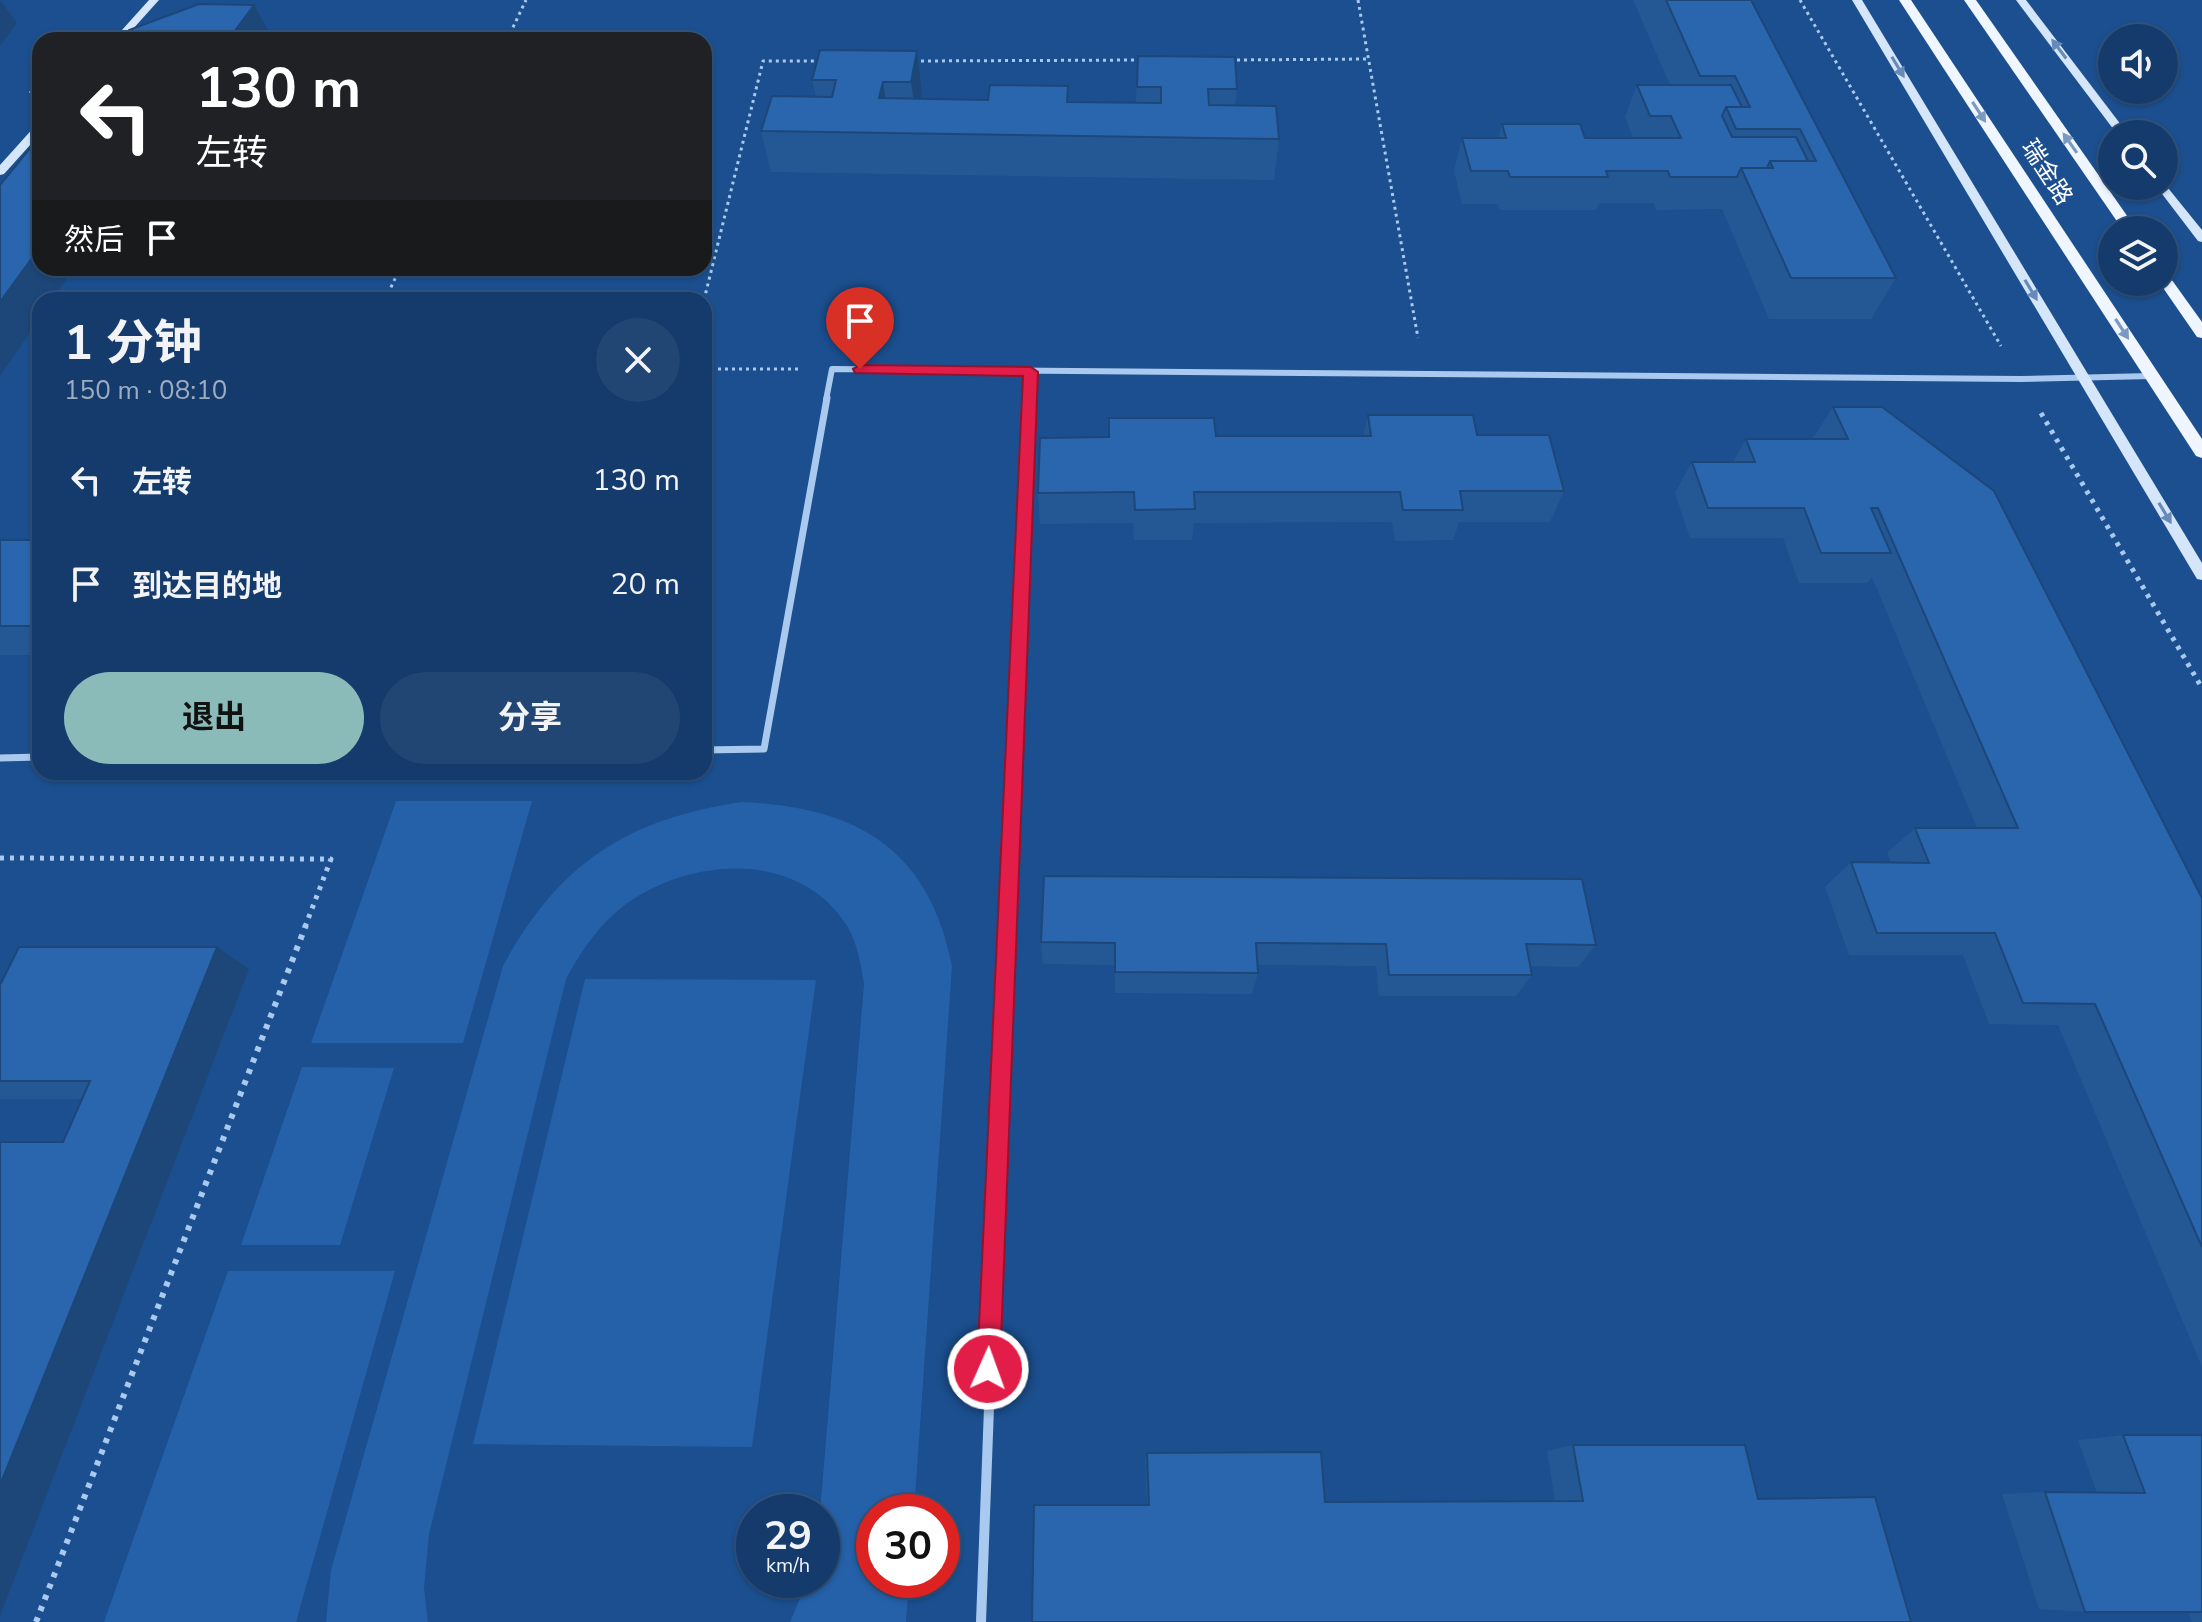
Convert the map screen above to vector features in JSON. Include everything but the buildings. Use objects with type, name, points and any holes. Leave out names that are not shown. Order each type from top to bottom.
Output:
[{"type":"main road","name":"瑞金路","points":[[1905,0],[2202,452]]},
{"type":"main road","name":"瑞金路","points":[[1970,0],[2120,216]]},
{"type":"main road","points":[[2176,296],[2202,333]]},
{"type":"street","points":[[125,32],[154,0]]},
{"type":"street","points":[[1857,0],[2202,575]]},
{"type":"street","points":[[2021,0],[2112,120]]},
{"type":"street","points":[[0,172],[32,136]]},
{"type":"street","points":[[2173,200],[2202,238]]},
{"type":"street","points":[[712,750],[764,749],[832,369],[1424,375],[2153,376]]},
{"type":"street","points":[[981,1622],[987,1385],[1031,372]]},
{"type":"street","points":[[0,758],[32,757]]},
{"type":"path","points":[[511,32],[526,0]]},
{"type":"path","points":[[1358,0],[1424,375]]},
{"type":"path","points":[[1225,60],[1369,59]]},
{"type":"path","points":[[907,61],[1146,60]]},
{"type":"path","points":[[712,268],[763,61],[827,61]]},
{"type":"path","points":[[712,369],[832,369]]},
{"type":"path","points":[[0,858],[331,859],[36,1622]]},
{"type":"shaded area","points":[[396,801],[532,801],[463,1043],[311,1043]]},
{"type":"shaded area","points":[[742,802],[783,806],[820,813],[852,825],[881,842],[906,864],[926,891],[941,925],[952,966],[915,1494],[856,1494],[856,1598],[908,1598],[906,1622],[790,1622],[800,1598],[840,1598],[840,1494],[822,1494],[864,984],[852,935],[823,898],[799,882],[772,873],[744,869],[714,870],[685,876],[657,886],[632,900],[611,916],[594,935],[566,979],[429,1534],[424,1588],[428,1622],[326,1622],[331,1570],[503,966],[548,899],[573,873],[631,834],[664,820]]},
{"type":"shaded area","points":[[585,979],[816,980],[752,1447],[473,1444]]},
{"type":"shaded area","points":[[302,1067],[394,1068],[340,1245],[241,1245]]},
{"type":"shaded area","points":[[228,1271],[395,1271],[296,1622],[104,1622]]},
{"type":"route","points":[[860,369],[1031,372],[988,1369]]}]
